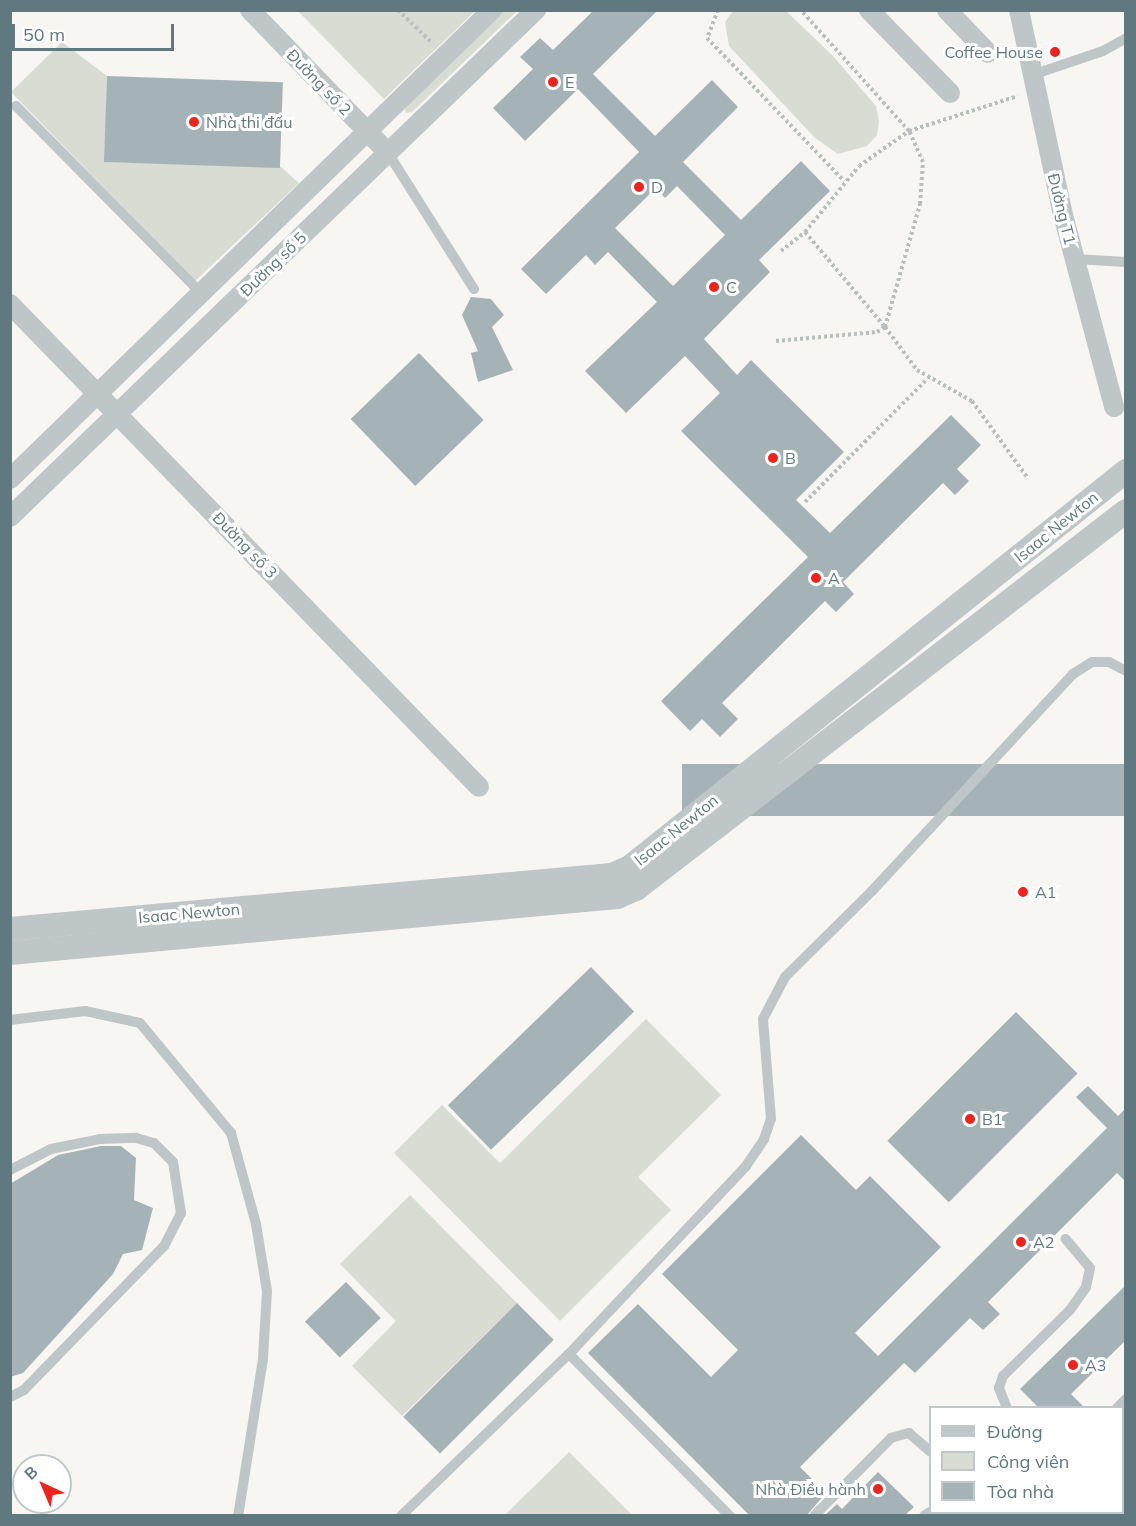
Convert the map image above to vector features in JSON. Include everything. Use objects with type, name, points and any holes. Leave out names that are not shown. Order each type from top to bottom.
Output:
[{"type":"street","name":"Đường số 2","points":[[250,10],[388,153]]},
{"type":"street","name":"Đường số 5","points":[[10,479],[492,10]]},
{"type":"street","name":"Đường số 5","points":[[10,517],[536,10]]},
{"type":"street","points":[[869,10],[950,93]]},
{"type":"street","points":[[947,10],[988,53]]},
{"type":"street","name":"Đường T1","points":[[1019,10],[1075,259],[1114,406]]},
{"type":"street","name":"Đường số 3","points":[[10,304],[479,787]]},
{"type":"street","name":"Isaac Newton","points":[[10,929],[600,876],[630,867],[1125,471]]},
{"type":"street","name":"Isaac Newton","points":[[10,953],[617,897],[636,889],[1125,511]]},
{"type":"lane","points":[[1034,82],[1103,51],[1125,38]]},
{"type":"lane","points":[[16,106],[201,293]]},
{"type":"lane","points":[[388,153],[474,289]]},
{"type":"lane","points":[[1075,259],[1125,262]]},
{"type":"lane","points":[[401,1515],[569,1354],[746,1166],[764,1139],[771,1119],[763,1019],[785,976],[872,891],[1073,674],[1092,662],[1108,662],[1125,671]]},
{"type":"lane","points":[[10,1020],[85,1011],[140,1023],[231,1133],[256,1224],[267,1290],[262,1359],[238,1515]]},
{"type":"lane","points":[[10,1170],[51,1149],[100,1139],[154,1143],[173,1162],[181,1213],[164,1246],[24,1390],[10,1397]]},
{"type":"lane","points":[[1007,1406],[999,1388],[1003,1376],[1070,1310],[1086,1287],[1090,1268],[1066,1239]]},
{"type":"lane","points":[[569,1354],[730,1515]]},
{"type":"lane","points":[[814,1515],[891,1438],[909,1433],[929,1450]]},
{"type":"path","points":[[398,10],[426,39],[438,45]]},
{"type":"path","points":[[718,10],[707,38],[844,181]]},
{"type":"path","points":[[776,341],[877,332],[885,327],[920,204],[923,162],[909,131],[801,10]]},
{"type":"path","points":[[781,251],[805,232],[844,181],[909,131],[985,109],[1034,82]]},
{"type":"path","points":[[805,232],[885,327],[917,370],[972,401],[1027,477]]},
{"type":"path","points":[[805,502],[929,377]]},
{"type":"green space","points":[[298,11],[475,11],[384,99]]},
{"type":"green space","points":[[502,11],[517,11],[412,112],[406,113],[404,106]]},
{"type":"green space","points":[[733,11],[786,11],[833,56],[876,106],[879,121],[877,135],[867,146],[838,154],[815,138],[729,46],[725,22]]},
{"type":"green space","points":[[62,42],[107,76],[105,162],[281,167],[299,183],[195,281],[11,92]]},
{"type":"green space","points":[[646,1019],[721,1095],[638,1177],[671,1210],[560,1321],[394,1153],[442,1105],[500,1163]]},
{"type":"green space","points":[[410,1195],[517,1303],[402,1416],[352,1366],[396,1321],[340,1264]]},
{"type":"green space","points":[[569,1452],[632,1515],[505,1515]]},
{"type":"green space","points":[[1125,1454],[1125,1515],[1061,1515],[1124,1514]]},
{"type":"building","points":[[594,10],[658,10],[593,74],[655,136],[712,80],[738,107],[683,162],[741,220],[801,161],[830,191],[759,260],[770,272],[704,339],[737,375],[751,360],[844,452],[796,500],[830,533],[951,415],[981,445],[957,469],[969,481],[955,495],[943,483],[843,582],[854,594],[836,612],[825,601],[722,703],[738,719],[720,737],[702,719],[690,731],[661,701],[808,557],[681,431],[720,393],[685,356],[626,413],[585,371],[657,302],[608,252],[595,265],[586,255],[546,294],[521,269],[639,152],[578,89],[525,141],[493,108],[533,69],[520,57],[540,38],[553,50]],"holes":[[[677,186],[725,235],[673,286],[615,228],[656,188],[665,198]]]},
{"type":"building","name":"Nhà thi đấu","points":[[107,76],[283,82],[280,168],[104,162]]},
{"type":"building","points":[[471,297],[491,299],[504,315],[492,327],[513,370],[478,382],[471,353],[478,351],[462,315]]},
{"type":"building","points":[[419,353],[484,420],[415,486],[351,419]]},
{"type":"building","points":[[682,764],[1125,764],[1125,816],[682,816]]},
{"type":"building","points":[[591,967],[634,1012],[491,1150],[448,1105]]},
{"type":"building","name":"B1","points":[[1016,1012],[1078,1074],[949,1202],[887,1141]]},
{"type":"building","points":[[1088,1086],[1118,1116],[1125,1109],[1125,1181],[1117,1173],[988,1302],[1000,1314],[983,1330],[970,1318],[915,1373],[904,1363],[800,1467],[826,1493],[807,1515],[749,1515],[588,1353],[638,1304],[711,1377],[738,1350],[662,1274],[801,1135],[856,1190],[870,1176],[941,1247],[855,1333],[878,1356],[1107,1128],[1076,1097]]},
{"type":"building","points":[[101,1146],[121,1146],[136,1158],[134,1200],[153,1208],[142,1250],[123,1254],[113,1274],[23,1373],[10,1377],[10,1184],[58,1155]]},
{"type":"building","points":[[346,1282],[381,1318],[340,1358],[305,1322]]},
{"type":"building","name":"A3","points":[[1125,1286],[1125,1341],[1071,1394],[1083,1406],[1037,1406],[1020,1389]]},
{"type":"building","points":[[517,1303],[554,1340],[440,1454],[403,1417]]},
{"type":"building","name":"Nhà Điều hành","points":[[878,1472],[914,1507],[905,1515],[825,1515],[837,1504],[842,1509]]},
{"type":"place","name":"Coffee House","points":[[1055,52]]},
{"type":"place","name":"E","points":[[553,82]]},
{"type":"place","name":"Nhà thi đấu","points":[[194,122]]},
{"type":"place","name":"D","points":[[639,187]]},
{"type":"place","name":"C","points":[[714,287]]},
{"type":"place","name":"B","points":[[773,458]]},
{"type":"place","name":"A","points":[[816,578]]},
{"type":"place","name":"A1","points":[[1023,892]]},
{"type":"place","name":"B1","points":[[970,1119]]},
{"type":"place","name":"A2","points":[[1021,1242]]},
{"type":"place","name":"A3","points":[[1073,1365]]},
{"type":"place","name":"Nhà Điều hành","points":[[878,1489]]}]
